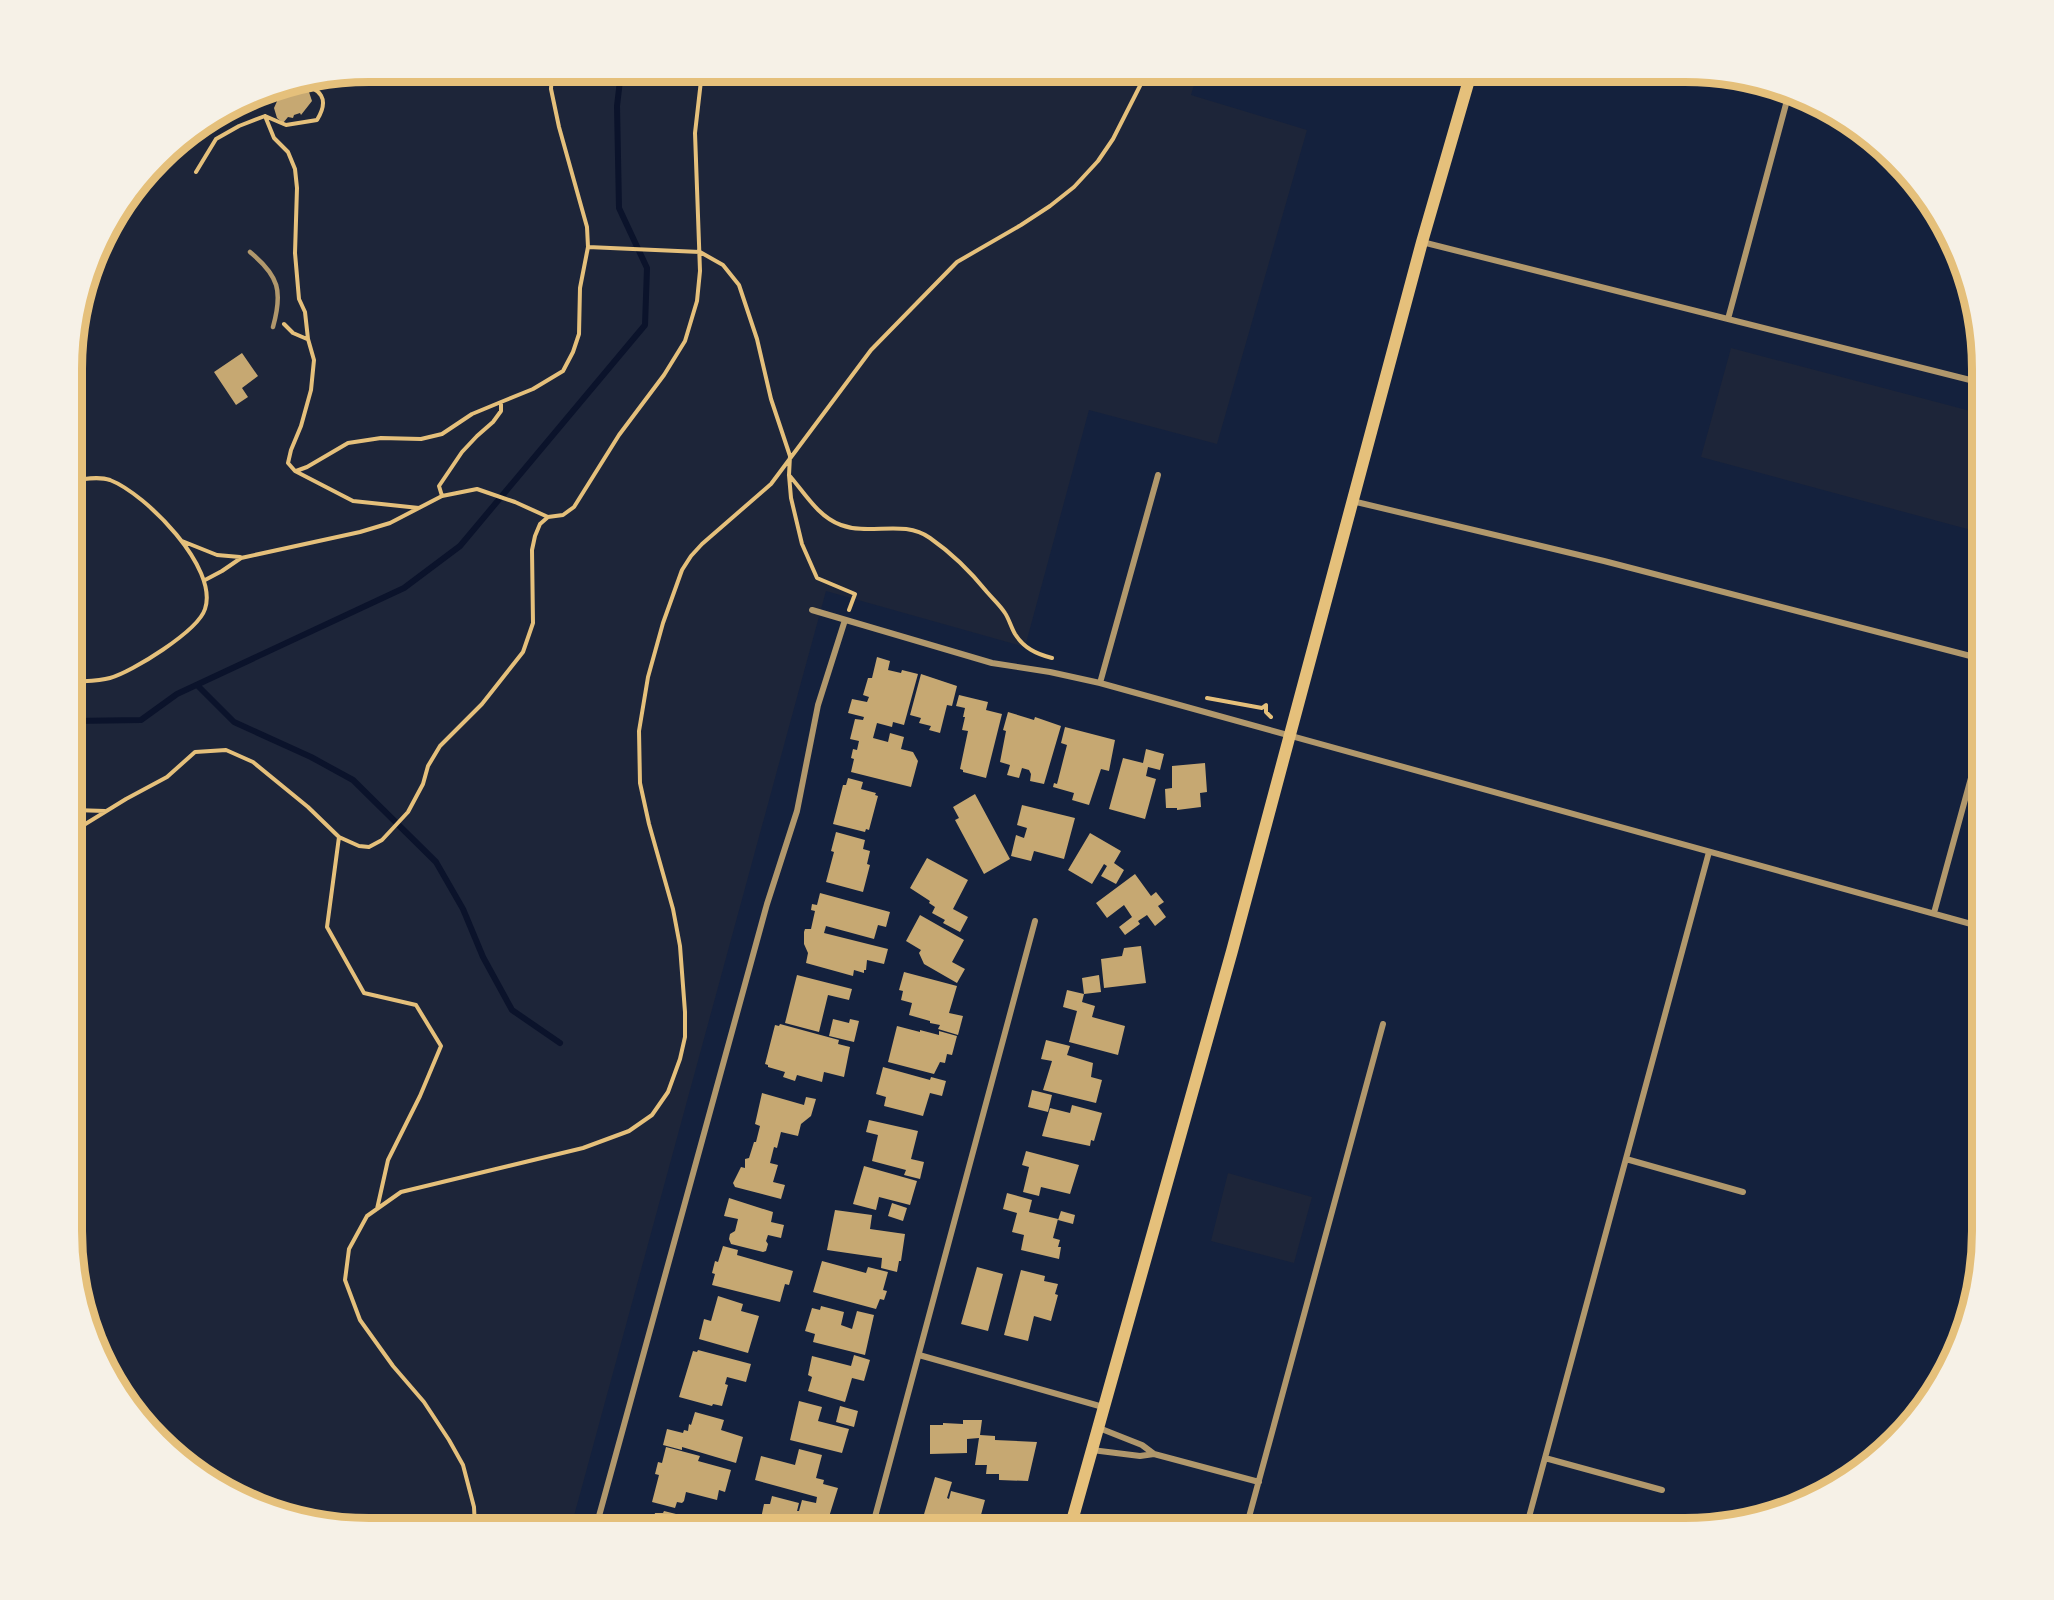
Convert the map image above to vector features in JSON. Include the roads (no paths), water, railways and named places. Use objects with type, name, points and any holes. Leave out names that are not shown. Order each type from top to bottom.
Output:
[{"type":"main road","points":[[1073,1518],[1223,985],[1422,242],[1468,82]]},
{"type":"street","points":[[1728,318],[1787,101]]},
{"type":"street","points":[[1422,242],[1972,379]]},
{"type":"street","points":[[1100,683],[1158,475]]},
{"type":"street","points":[[1352,501],[1604,561],[1972,656]]},
{"type":"street","points":[[812,610],[992,663],[1100,683],[1972,924]]},
{"type":"street","points":[[598,1518],[767,904],[798,811],[818,705],[846,620]]},
{"type":"street","points":[[1934,914],[1972,773]]},
{"type":"street","points":[[1529,1518],[1709,852]]},
{"type":"street","points":[[875,1518],[1035,921]]},
{"type":"street","points":[[1249,1518],[1383,1024]]},
{"type":"street","points":[[1626,1159],[1743,1192]]},
{"type":"street","points":[[919,1355],[1103,1407]]},
{"type":"street","points":[[1098,1427],[1142,1444],[1154,1454]]},
{"type":"street","points":[[1092,1450],[1140,1456],[1154,1454],[1259,1482]]},
{"type":"street","points":[[1545,1458],[1662,1490]]},
{"type":"lane","points":[[250,252],[265,264],[279,287],[273,327]]},
{"type":"waterway","points":[[82,721],[141,720],[177,694],[404,588],[460,546],[645,325],[647,268],[619,208],[617,106],[620,82]]},
{"type":"waterway","points":[[197,685],[234,722],[311,757],[353,780],[436,862],[463,909],[483,957],[512,1010],[560,1043]]}]
